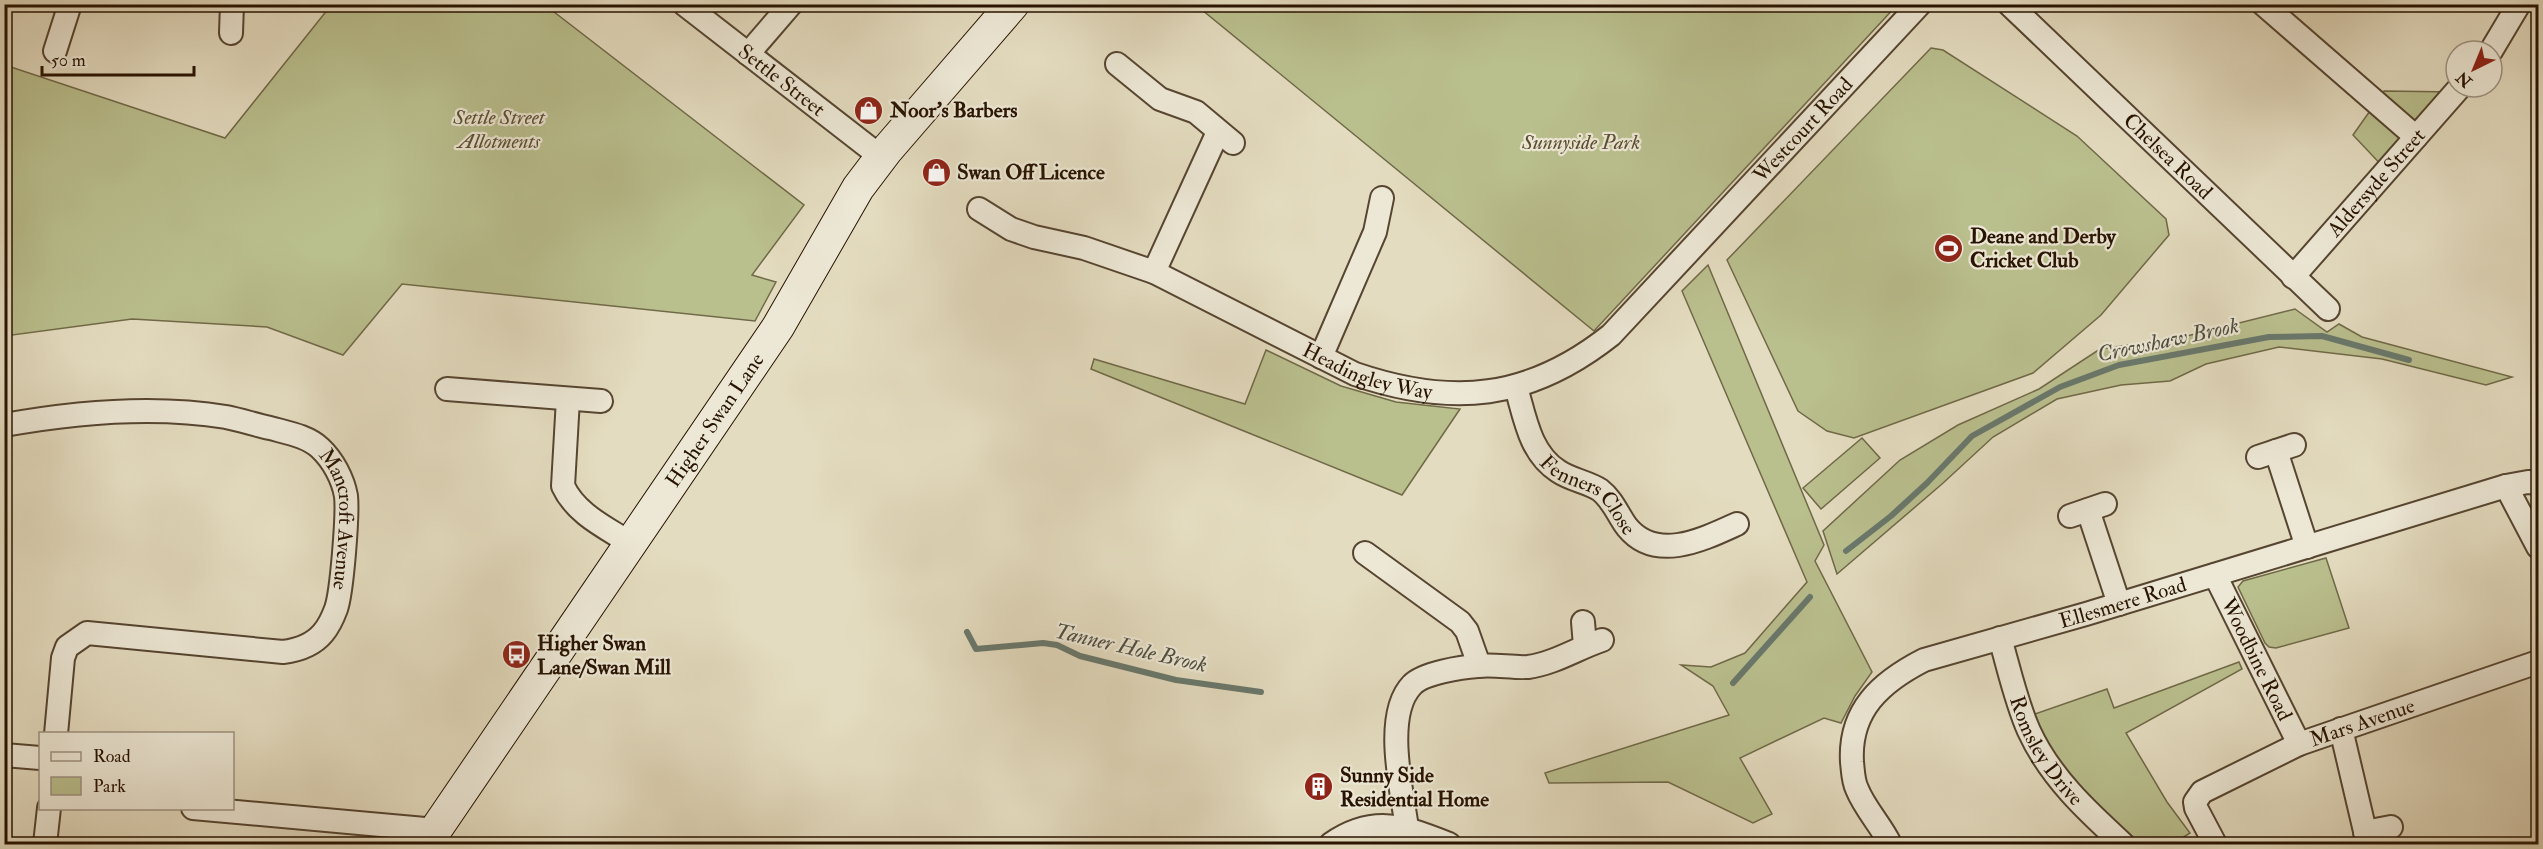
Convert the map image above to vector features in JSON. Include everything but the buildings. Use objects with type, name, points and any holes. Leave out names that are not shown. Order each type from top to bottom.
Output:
[{"type":"street","points":[[55,51],[70,4]]},
{"type":"street","points":[[231,33],[232,4]]},
{"type":"street","name":"Settle Street","points":[[684,4],[881,157]]},
{"type":"street","points":[[748,54],[791,4]]},
{"type":"street","name":"Higher Swan Lane","points":[[431,837],[778,327],[858,188],[881,157],[1013,4]]},
{"type":"street","name":"Westcourt Road","points":[[1686,255],[1920,4]]},
{"type":"street","name":"Chelsea Road","points":[[2009,4],[2328,309]]},
{"type":"street","points":[[2263,4],[2416,136]]},
{"type":"street","points":[[2498,39],[2519,4]]},
{"type":"street","points":[[1117,64],[1147,77],[1160,99],[1196,112],[1225,138],[1154,272]]},
{"type":"street","name":"Aldersyde Street","points":[[2293,277],[2449,99]]},
{"type":"street","points":[[1321,357],[1384,230],[1382,198]]},
{"type":"street","name":"Headingley Way","points":[[979,208],[993,220],[1031,225],[1154,272],[1355,374],[1389,386],[1431,393],[1468,394],[1516,387],[1554,373],[1611,335],[1686,255]]},
{"type":"street","name":"Fenners Close","points":[[1516,387],[1531,437],[1536,449],[1545,460],[1564,475],[1598,489],[1607,496],[1634,534],[1644,541],[1658,545],[1707,547],[1737,524]]},
{"type":"street","points":[[447,389],[477,401],[568,399],[601,401]]},
{"type":"street","points":[[568,399],[563,486],[568,499],[577,508],[630,543]]},
{"type":"street","name":"Mancroft Avenue","points":[[4,425],[39,419],[118,413],[202,414],[229,417],[304,437],[320,447],[340,478],[346,496],[336,607],[324,632],[314,641],[304,647],[283,652],[87,633],[67,647],[63,658],[56,732]]},
{"type":"street","points":[[2276,451],[2307,547]]},
{"type":"street","name":"Ellesmere Road","points":[[1890,844],[1857,789],[1853,775],[1853,735],[1860,714],[1888,681],[1906,669],[1924,660],[2215,575],[2506,486],[2528,482],[2538,483]]},
{"type":"street","points":[[2506,486],[2538,547]]},
{"type":"street","points":[[2088,510],[2118,604]]},
{"type":"street","points":[[1365,553],[1390,581],[1460,622],[1467,631],[1479,665]]},
{"type":"street","name":"Woodbine Road","points":[[2215,575],[2299,744]]},
{"type":"street","points":[[1407,828],[1397,742],[1399,712],[1404,696],[1413,684],[1425,676],[1479,665],[1531,667],[1594,643],[1583,622]]},
{"type":"street","name":"Romsley Drive","points":[[2000,638],[2030,732],[2044,757],[2078,802],[2123,844]]},
{"type":"street","name":"Mars Avenue","points":[[2215,844],[2195,802],[2202,792],[2299,744],[2538,662]]},
{"type":"street","points":[[2341,729],[2367,838],[2391,827]]},
{"type":"street","points":[[4,755],[39,758]]},
{"type":"street","points":[[45,844],[49,810]]},
{"type":"street","points":[[209,810],[431,837]]},
{"type":"street","points":[[1332,843],[1344,836],[1374,827],[1407,828],[1449,844]]},
{"type":"green space","name":"Settle Street Allotments","points":[[332,4],[545,5],[804,205],[752,275],[776,282],[755,321],[402,284],[343,355],[267,327],[132,319],[5,336],[5,65],[225,138]]},
{"type":"green space","name":"Sunnyside Park","points":[[1196,5],[1897,5],[1594,331]]},
{"type":"green space","name":"Deane and Derby Cricket Club","points":[[1931,48],[1943,50],[2077,136],[2166,219],[2169,235],[2101,315],[2033,373],[1854,438],[1827,431],[1798,411],[1727,260]]},
{"type":"green space","points":[[2384,91],[2444,92],[2444,99],[2449,99],[2386,170],[2353,135]]},
{"type":"green space","points":[[1708,265],[1824,545],[1815,561],[1872,672],[1855,696],[1841,723],[1824,718],[1740,758],[1772,814],[1753,823],[1668,782],[1549,783],[1545,773],[1729,715],[1713,686],[1681,665],[1711,667],[1745,653],[1807,582],[1682,291]]},
{"type":"green space","points":[[2295,309],[2327,332],[2339,324],[2362,337],[2512,377],[2486,385],[2382,359],[2279,347],[2206,364],[2170,381],[2121,385],[2057,399],[1993,437],[1837,574],[1823,531],[1900,460],[1958,425],[2039,389],[2100,349],[2179,338]]},
{"type":"green space","points":[[1266,350],[1341,386],[1396,402],[1460,409],[1402,495],[1091,369],[1094,359],[1245,404]]},
{"type":"green space","points":[[1862,438],[1880,458],[1821,509],[1803,488]]},
{"type":"green space","points":[[2326,558],[2349,628],[2276,648],[2269,647],[2238,587],[2243,581]]},
{"type":"green space","points":[[2239,662],[2242,669],[2126,733],[2167,802],[2190,833],[2173,844],[2135,844],[2083,799],[2068,782],[2032,715],[2107,689],[2114,708]]},
{"type":"waterway","name":"Crowshaw Brook","points":[[1846,551],[1891,516],[1927,483],[1972,436],[2060,387],[2119,365],[2269,337],[2322,336],[2409,360]]},
{"type":"waterway","name":"Crowshaw Brook","points":[[1733,683],[1810,597]]},
{"type":"waterway","name":"Tanner Hole Brook","points":[[967,632],[976,649],[1043,643],[1057,645],[1080,656],[1176,680],[1261,692]]},
{"type":"place","name":"Noor's Barbers","points":[[869,110]]},
{"type":"place","name":"Swan Off Licence","points":[[936,172]]},
{"type":"place","name":"Deane and Derby Cricket Club","points":[[1949,248]]},
{"type":"place","name":"Higher Swan Lane/Swan Mill","points":[[516,655]]},
{"type":"place","name":"Sunny Side Residential Home","points":[[1319,787]]}]
